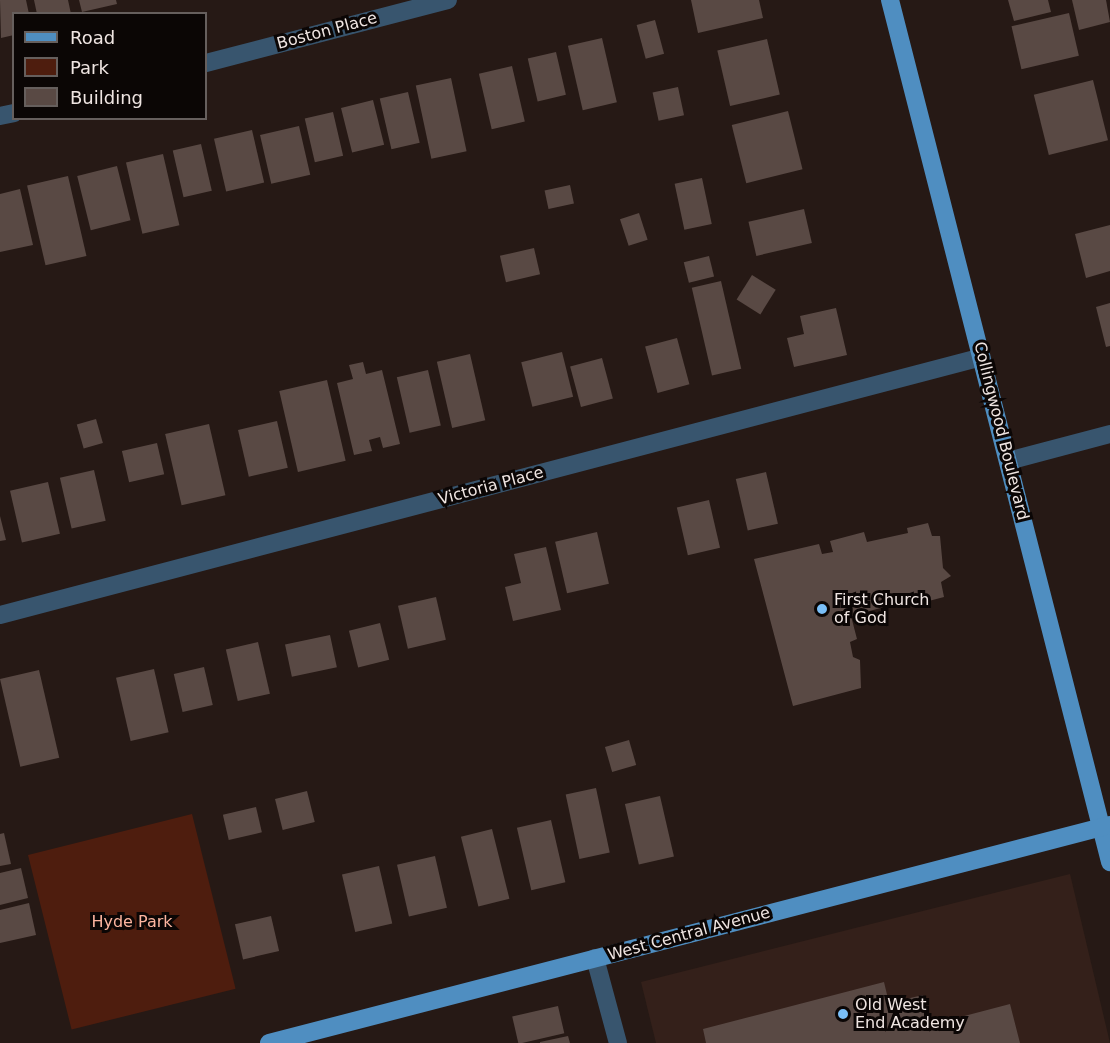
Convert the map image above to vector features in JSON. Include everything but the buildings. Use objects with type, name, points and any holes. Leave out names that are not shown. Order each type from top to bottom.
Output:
[{"type":"main road","name":"Collingwood Boulevard","points":[[890,0],[1008,461],[1105,826],[1110,862]]},
{"type":"main road","name":"West Central Avenue","points":[[269,1043],[1105,826]]},
{"type":"street","name":"Boston Place","points":[[207,63],[448,0]]},
{"type":"street","name":"Victoria Place","points":[[0,615],[982,357]]},
{"type":"street","points":[[1008,461],[1110,434]]},
{"type":"street","points":[[595,958],[618,1043]]},
{"type":"shaded area","points":[[1070,874],[1110,1043],[656,1043],[641,982]]},
{"type":"green space","name":"Hyde Park","points":[[192,814],[236,989],[72,1030],[28,855]]},
{"type":"place","name":"First Church of God","points":[[822,609]]},
{"type":"place","name":"Old West End Academy","points":[[843,1014]]}]
